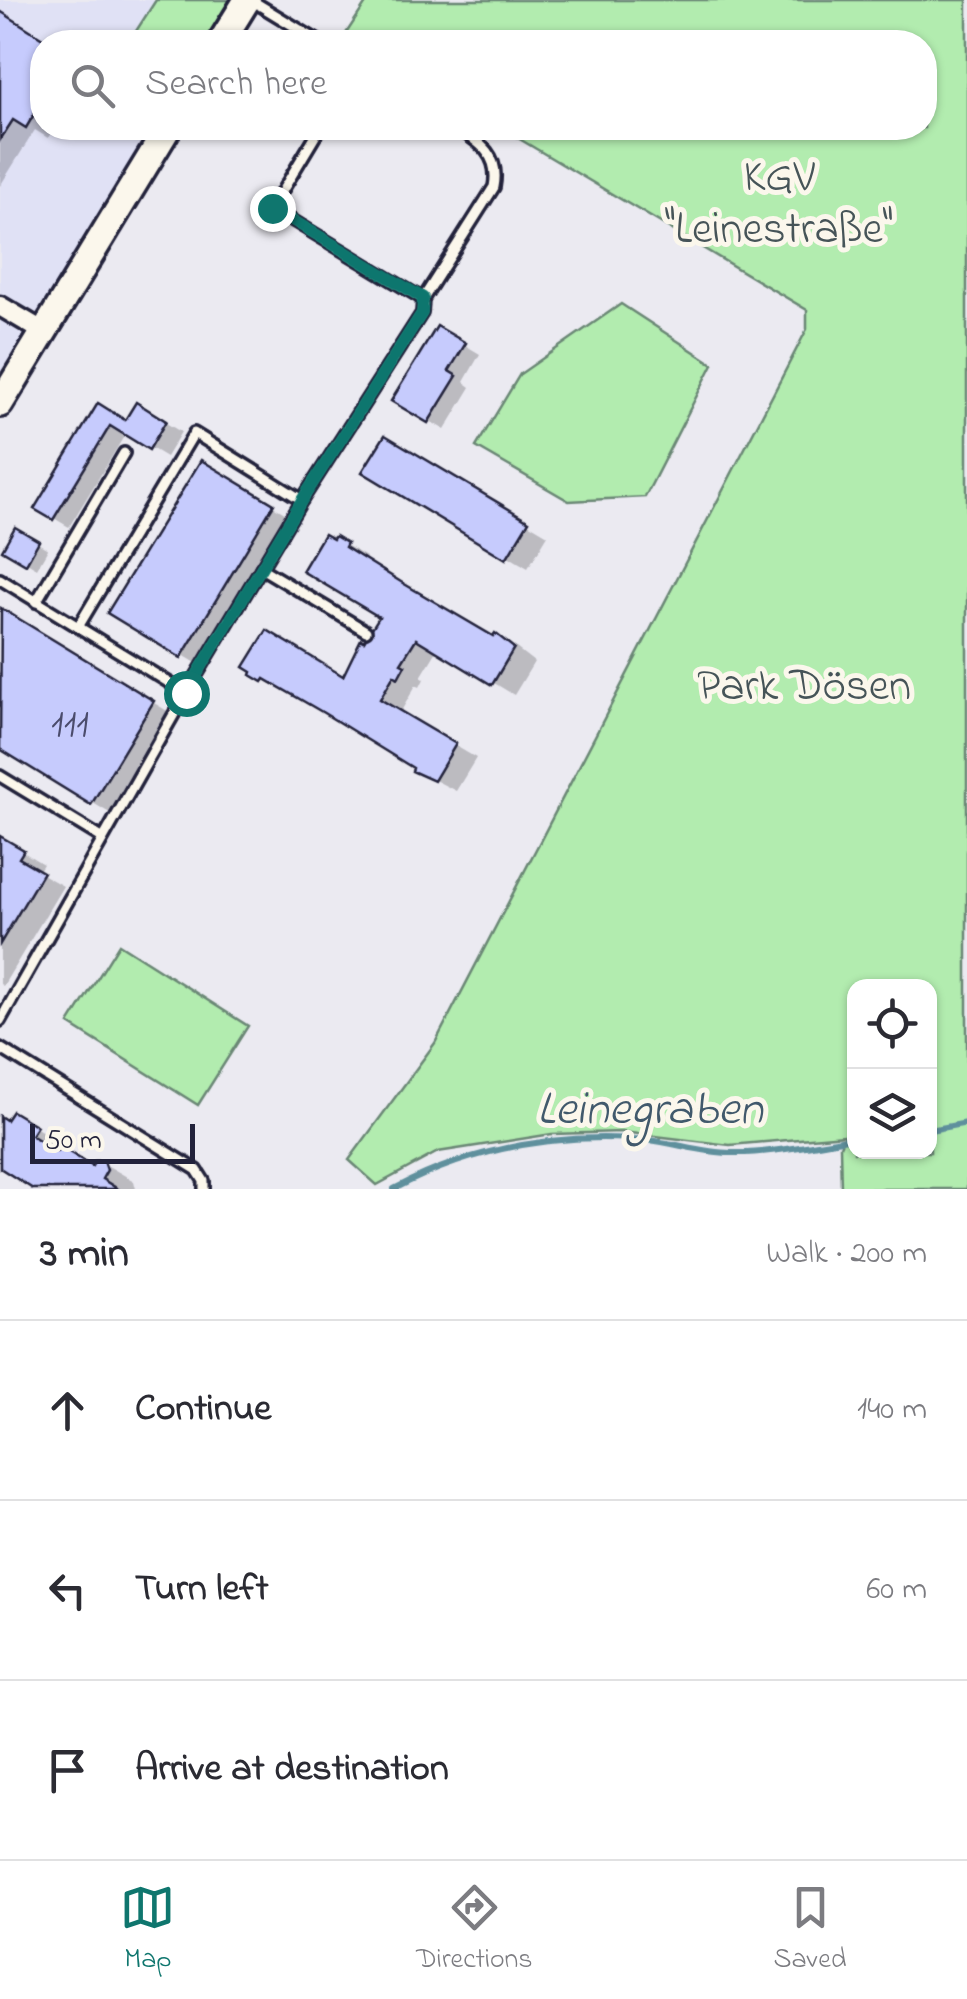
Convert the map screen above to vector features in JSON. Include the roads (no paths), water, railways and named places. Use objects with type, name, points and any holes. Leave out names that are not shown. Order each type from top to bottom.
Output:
[{"type":"main road","points":[[228,30],[249,0]]},
{"type":"main road","points":[[0,404],[161,140]]},
{"type":"street","points":[[0,306],[44,332]]},
{"type":"lane","points":[[249,0],[300,30]]},
{"type":"lane","points":[[313,140],[272,208],[423,298]]},
{"type":"lane","points":[[0,1021],[260,568],[422,313],[423,298],[494,188],[497,173],[484,145],[476,140]]},
{"type":"lane","points":[[78,627],[194,433],[302,500]]},
{"type":"lane","points":[[36,602],[124,454]]},
{"type":"lane","points":[[260,568],[366,631]]},
{"type":"lane","points":[[0,579],[186,693]]},
{"type":"lane","points":[[0,776],[102,838]]},
{"type":"lane","points":[[0,1048],[196,1170],[204,1181],[204,1189]]},
{"type":"waterway","name":"Leinegraben","points":[[937,1129],[967,1123]]},
{"type":"waterway","name":"Leinegraben","points":[[394,1189],[486,1153],[549,1141],[648,1140],[746,1153],[847,1139]]},
{"type":"park label","name":"KGV \"Leinestraße\"","points":[[779,205]]},
{"type":"park label","name":"Park Dösen","points":[[804,688]]}]
